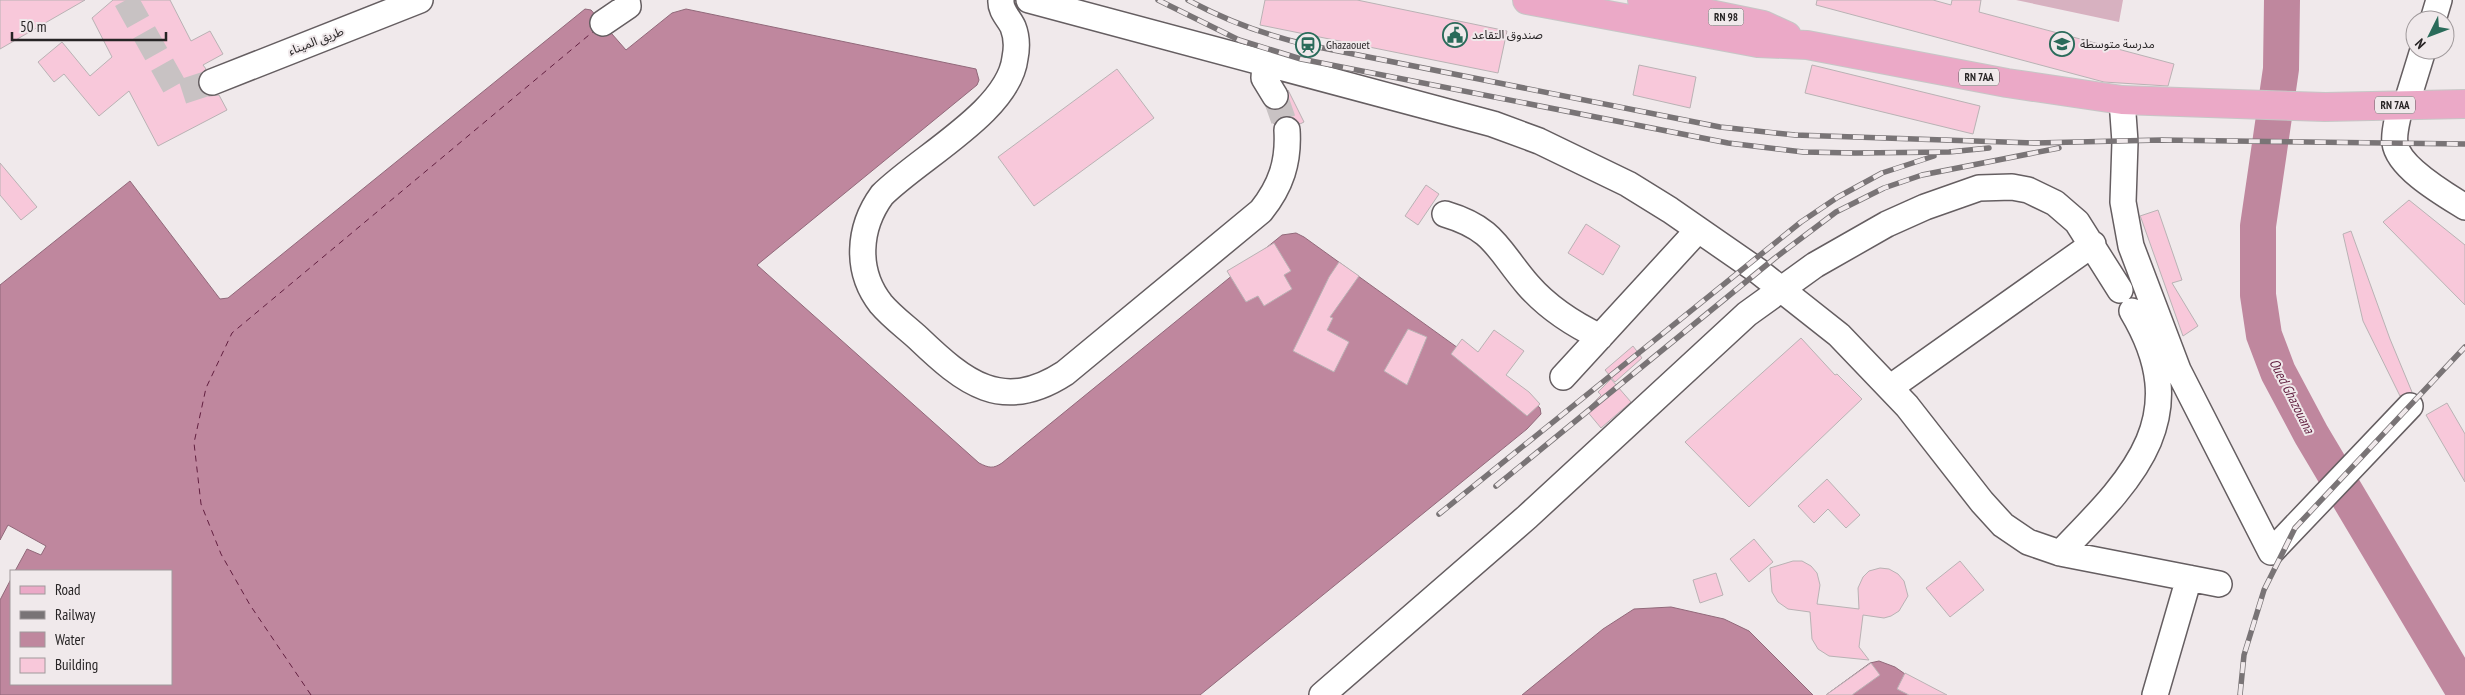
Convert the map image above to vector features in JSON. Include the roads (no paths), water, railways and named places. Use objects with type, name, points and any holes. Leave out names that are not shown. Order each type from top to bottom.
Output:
[{"type":"main road","name":"RN 98","points":[[1527,0],[1657,7],[1697,14],[1758,44],[1807,45]]},
{"type":"main road","name":"RN 7AA","points":[[1807,45],[2007,83],[2152,103],[2324,107],[2465,104]]},
{"type":"street","name":"طريق الميناء","points":[[212,82],[420,0]]},
{"type":"street","points":[[603,24],[628,6],[627,0]]},
{"type":"street","points":[[1001,0],[1003,10],[1014,30],[1016,45],[1012,73],[1006,86],[987,109],[882,195],[867,220],[862,250],[867,280],[882,305],[948,367],[970,382],[996,390],[1024,390],[1052,381],[1065,373],[1261,211],[1281,178],[1286,162],[1287,130]]},
{"type":"street","points":[[1029,0],[1493,124],[1539,141],[1628,184],[1781,288],[1839,335],[1891,387],[2003,525],[2028,542],[2060,553],[2219,584]]},
{"type":"street","points":[[2419,60],[2403,105],[2394,144],[2417,175],[2465,207]]},
{"type":"street","points":[[1265,63],[1264,78],[1275,96]]},
{"type":"street","points":[[2122,100],[2125,142],[2123,202],[2125,221],[2134,255],[2178,370],[2271,552],[2410,406]]},
{"type":"street","points":[[1322,695],[1527,517],[1714,342],[1781,288],[1829,256],[1887,224],[1925,207],[1979,188],[2012,187],[2043,196],[2067,211],[2093,244],[2147,337],[2156,368],[2158,401],[2151,436],[2136,468],[2060,553]]},
{"type":"street","points":[[1445,214],[1462,219],[1485,233],[1504,252],[1528,285],[1544,301],[1580,327],[1600,337]]},
{"type":"street","points":[[1563,377],[1698,230]]},
{"type":"street","points":[[1891,387],[2093,244]]},
{"type":"street","points":[[2155,695],[2189,578]]},
{"type":"water","points":[[585,9],[591,10],[626,50],[672,13],[686,9],[976,69],[979,80],[977,85],[757,265],[982,465],[993,467],[1002,463],[1282,235],[1296,233],[1533,402],[1540,408],[1541,414],[1527,429],[1200,695],[0,695],[0,600],[10,581],[10,685],[172,685],[172,570],[16,570],[27,549],[41,555],[46,546],[8,525],[0,540],[0,285],[130,181],[220,299],[228,298]]},
{"type":"water","points":[[1671,607],[1724,619],[1749,631],[1813,695],[1522,695],[1603,629],[1634,609]]},
{"type":"water","points":[[1879,661],[1895,667],[1935,695],[1826,695],[1870,663]]},
{"type":"waterway","name":"Oued Ghazouana","points":[[2282,0],[2281,69],[2258,226],[2258,295],[2264,335],[2278,372],[2311,434],[2465,693]]},
{"type":"tunnel","points":[[126,0],[178,93],[212,82]]},
{"type":"tunnel","points":[[1275,96],[1287,130]]},
{"type":"railway","points":[[1158,0],[1239,40],[1301,59],[1728,143],[1803,152],[1855,153],[1949,152],[1989,148]]},
{"type":"railway","points":[[1188,0],[1246,27],[1308,45],[1720,127],[1795,135],[2035,143],[2161,140],[2465,144]]},
{"type":"railway","points":[[1496,486],[1775,258],[1836,212],[1884,188],[1922,175],[2059,148]]},
{"type":"railway","points":[[1439,514],[1801,222],[1838,197],[1882,173],[1934,156]]},
{"type":"railway","points":[[2240,695],[2244,655],[2264,590],[2295,528],[2465,347]]},
{"type":"place","name":"صندوق التقاعد","points":[[1455,35]]},
{"type":"place","name":"مدرسة متوسطة","points":[[2062,44]]},
{"type":"place","name":"Ghazaouet","points":[[1308,45]]}]
